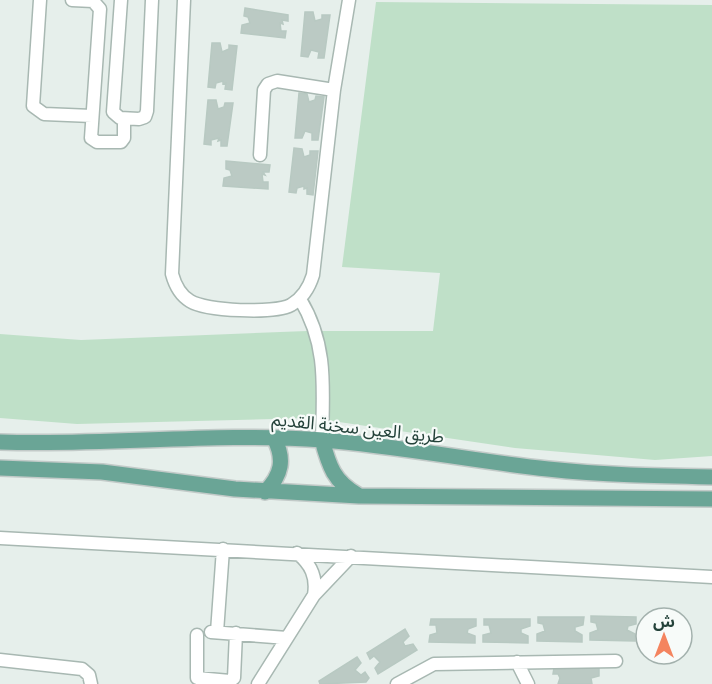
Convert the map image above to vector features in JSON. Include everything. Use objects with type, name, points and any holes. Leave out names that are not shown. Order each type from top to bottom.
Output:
[{"type":"main road","name":"طريق العين سخنة القديم","points":[[0,442],[82,442],[204,437],[322,440],[549,469],[645,476],[712,477]]},
{"type":"main road","points":[[265,492],[274,483],[280,467],[279,449],[274,438]]},
{"type":"main road","points":[[322,440],[330,469],[336,480],[359,496]]},
{"type":"main road","points":[[0,468],[102,472],[265,492],[359,496],[712,499]]},
{"type":"street","points":[[40,0],[33,106],[44,114],[92,116]]},
{"type":"street","points":[[72,0],[93,1],[100,9],[91,138],[97,142],[121,142],[124,138],[124,119]]},
{"type":"street","points":[[121,0],[113,112],[117,117],[124,119],[142,118],[147,114],[152,0]]},
{"type":"street","points":[[184,0],[171,266],[174,282],[189,301],[204,307],[276,310],[300,298],[313,275],[334,90],[349,0]]},
{"type":"street","points":[[260,155],[264,90],[268,84],[277,81],[334,90]]},
{"type":"street","points":[[300,298],[310,316],[321,348],[322,440]]},
{"type":"street","points":[[0,538],[712,577]]},
{"type":"street","points":[[223,549],[214,632],[287,638]]},
{"type":"street","points":[[297,553],[311,568],[315,581],[314,595]]},
{"type":"street","points":[[258,684],[314,595],[351,556]]},
{"type":"street","points":[[197,635],[196,678],[230,681],[234,678],[236,633]]},
{"type":"street","points":[[0,660],[82,669],[89,675],[92,684]]},
{"type":"street","points":[[397,684],[421,668],[434,664],[616,661]]},
{"type":"street","points":[[516,662],[528,684]]},
{"type":"green space","points":[[376,2],[712,5],[712,456],[655,460],[515,448],[312,418],[77,424],[0,418],[0,334],[81,340],[307,331],[433,331],[440,273],[342,267]]},
{"type":"building","points":[[245,8],[288,15],[288,21],[282,20],[283,24],[280,23],[281,31],[286,31],[285,38],[241,33],[242,25],[250,23],[248,17],[244,16]]},
{"type":"building","points":[[305,12],[313,12],[315,21],[322,19],[322,15],[330,15],[324,58],[318,58],[319,52],[311,50],[308,57],[301,56]]},
{"type":"building","points":[[212,43],[220,43],[222,52],[229,49],[229,45],[237,46],[232,90],[225,89],[226,83],[223,84],[223,81],[216,83],[215,88],[208,87]]},
{"type":"building","points":[[299,93],[307,94],[309,102],[315,100],[316,96],[324,97],[318,140],[312,140],[312,133],[305,131],[302,138],[295,138]]},
{"type":"building","points":[[208,100],[216,100],[218,109],[224,107],[225,103],[233,103],[227,146],[221,146],[219,138],[211,140],[211,145],[204,144]]},
{"type":"building","points":[[294,148],[302,149],[304,157],[310,155],[310,151],[318,151],[313,195],[307,194],[307,188],[304,189],[304,186],[297,188],[296,193],[289,192]]},
{"type":"building","points":[[226,161],[270,165],[269,172],[262,174],[263,182],[268,182],[268,189],[223,186],[224,178],[232,176],[230,170],[226,169]]},
{"type":"building","points":[[591,616],[634,617],[634,624],[628,626],[627,630],[634,634],[634,641],[590,640],[590,633],[598,630],[596,623],[591,622]]},
{"type":"building","points":[[538,617],[584,617],[583,625],[575,627],[575,631],[582,635],[582,642],[537,641],[537,634],[545,631],[543,624],[538,623]]},
{"type":"building","points":[[431,619],[476,619],[476,626],[468,629],[467,633],[475,636],[475,643],[429,642],[430,635],[437,633],[436,625],[430,625]]},
{"type":"building","points":[[484,619],[530,619],[530,626],[521,629],[521,633],[528,636],[528,643],[483,642],[483,635],[491,633],[489,625],[484,625]]},
{"type":"building","points":[[405,629],[409,636],[403,642],[405,646],[413,644],[417,650],[378,674],[375,668],[380,662],[374,656],[370,659],[367,653]]},
{"type":"building","points":[[357,657],[361,663],[355,670],[361,675],[365,672],[369,678],[366,682],[320,684],[319,681]]},
{"type":"building","points":[[554,668],[599,668],[599,676],[591,678],[592,684],[558,684],[560,678],[558,674],[553,674]]}]
